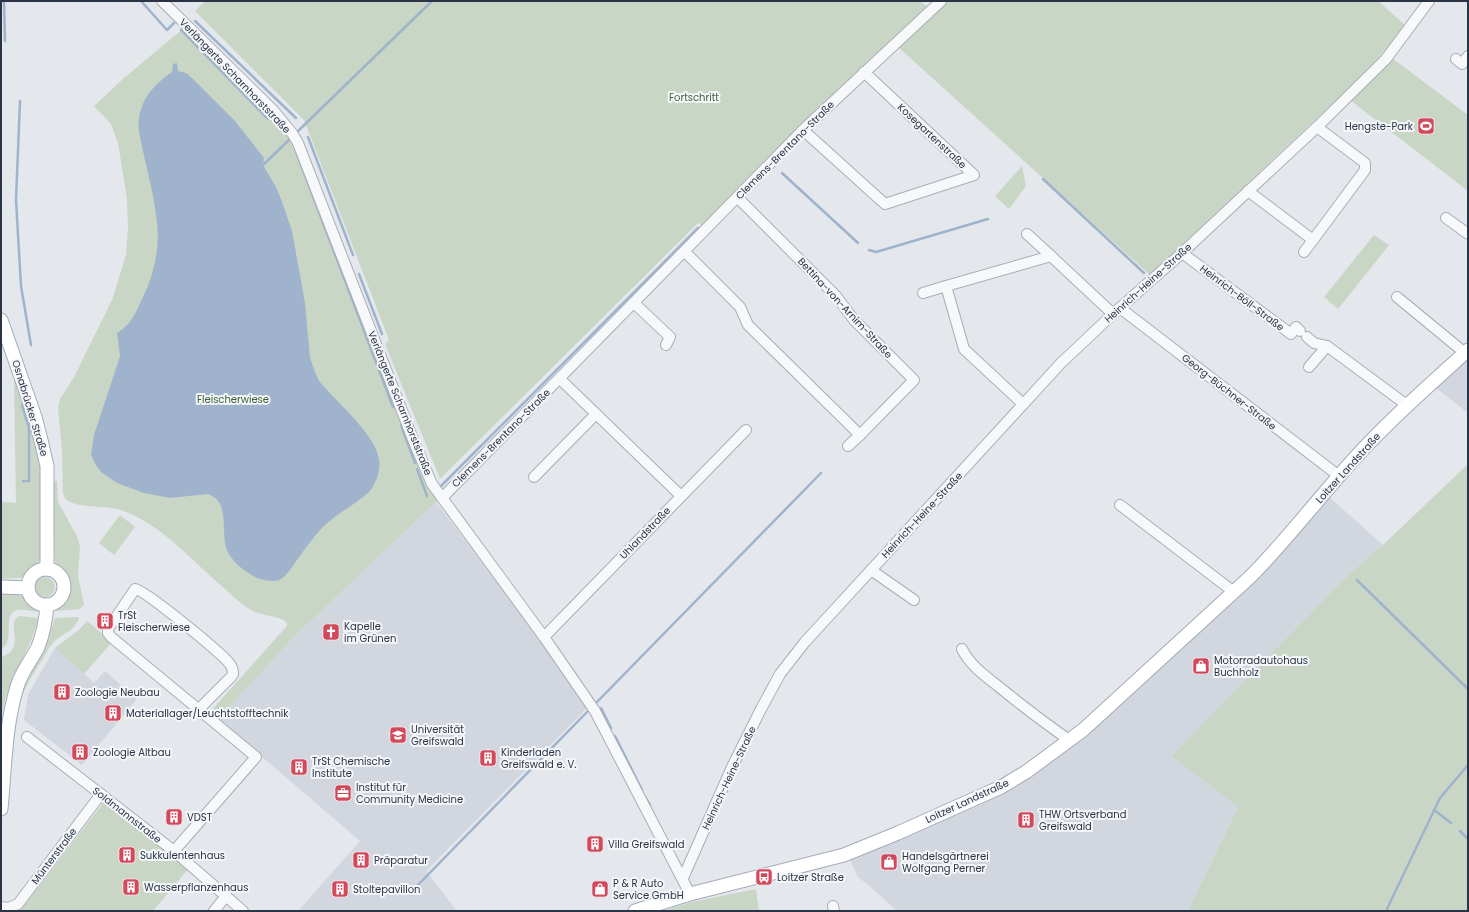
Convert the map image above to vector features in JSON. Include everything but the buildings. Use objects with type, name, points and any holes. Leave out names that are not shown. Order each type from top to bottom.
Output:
[{"type":"main road","name":"Osnabrücker Straße","points":[[1,320],[35,417],[47,466],[47,569]]},
{"type":"main road","name":"Loitzer Landstraße","points":[[690,894],[764,877],[844,856],[1001,787],[1026,772],[1069,740],[1113,703],[1266,562],[1339,476],[1380,431],[1466,351]]},
{"type":"main road","points":[[47,569],[58,574],[62,579],[63,591],[61,597],[57,601],[47,605],[35,602],[28,588],[32,576],[47,569]]},
{"type":"main road","points":[[1,587],[28,588]]},
{"type":"main road","points":[[1,809],[9,722],[13,703],[22,673],[38,646],[46,618],[47,605]]},
{"type":"main road","points":[[635,911],[690,894]]},
{"type":"street","name":"Verlängerte Scharnhorststraße","points":[[162,1],[273,110],[294,136],[414,442],[432,484],[544,637],[595,711],[690,894]]},
{"type":"street","name":"Clemens-Brentano-Straße","points":[[442,498],[738,198],[803,130],[941,1]]},
{"type":"street","name":"Heinrich-Heine-Straße","points":[[683,878],[732,767],[780,674],[805,642],[1061,363],[1317,127],[1386,59],[1429,1]]},
{"type":"street","name":"Kosegartenstraße","points":[[803,130],[885,204],[974,175],[864,72]]},
{"type":"street","points":[[1304,252],[1365,170],[1365,163],[1317,127]]},
{"type":"street","points":[[1248,192],[1313,240]]},
{"type":"street","name":"Bettina-von-Arnim-Straße","points":[[738,198],[836,296],[854,320],[914,380],[860,436],[848,446]]},
{"type":"street","points":[[1446,218],[1468,234]]},
{"type":"street","name":"Georg-Büchner-Straße","points":[[1027,234],[1117,311],[1339,476]]},
{"type":"street","points":[[685,252],[740,307],[748,325],[860,436]]},
{"type":"street","name":"Heinrich-Böll-Straße","points":[[1182,253],[1290,334],[1296,327],[1314,343],[1327,346]]},
{"type":"street","points":[[923,293],[1051,256]]},
{"type":"street","points":[[946,286],[964,349],[1024,404]]},
{"type":"street","points":[[1397,297],[1466,351]]},
{"type":"street","points":[[634,303],[670,338],[666,345]]},
{"type":"street","points":[[1308,367],[1327,346],[1408,406]]},
{"type":"street","points":[[560,379],[681,496]]},
{"type":"street","points":[[534,477],[596,414]]},
{"type":"street","name":"Uhlandstraße","points":[[544,637],[746,430]]},
{"type":"street","points":[[1120,505],[1234,592]]},
{"type":"street","points":[[872,570],[914,600]]},
{"type":"street","points":[[174,851],[256,758],[108,633],[108,629],[135,589],[142,592],[175,617],[212,647],[232,666],[232,677],[199,709]]},
{"type":"street","points":[[962,649],[965,655],[982,673],[1020,704],[1069,740]]},
{"type":"street","name":"Soldmannstraße","points":[[27,737],[174,851],[243,911]]},
{"type":"street","name":"Münterstraße","points":[[1,907],[8,908],[18,904],[101,794]]},
{"type":"street","points":[[214,911],[226,896]]},
{"type":"shaded area","points":[[1468,356],[1468,413],[1435,387]]},
{"type":"shaded area","points":[[1328,496],[1383,545],[1351,572],[1171,756],[1238,807],[1188,911],[897,911],[858,877],[850,860],[1028,775]]},
{"type":"shaded area","name":"Universität Greifswald","points":[[436,502],[541,641],[587,708],[426,871],[457,911],[298,911],[360,841],[218,719],[297,634]]},
{"type":"shaded area","points":[[55,648],[94,683],[105,671],[137,699],[82,765],[24,720],[28,695]]},
{"type":"green space","name":"Fortschritt","points":[[205,1],[920,1],[929,8],[793,133],[703,227],[698,223],[440,479],[385,344],[389,340],[304,120],[195,11]]},
{"type":"green space","points":[[947,1],[1378,1],[1406,26],[1366,72],[1150,275],[897,46]]},
{"type":"green space","name":"Fleischerwiese","points":[[184,28],[275,120],[296,145],[421,464],[437,501],[297,634],[218,719],[210,712],[287,626],[287,623],[281,619],[255,612],[244,606],[164,534],[136,517],[115,508],[75,504],[65,498],[63,493],[62,451],[58,408],[60,399],[74,377],[112,300],[126,255],[128,227],[127,199],[118,143],[111,124],[94,106],[124,78]]},
{"type":"green space","name":"Hengste-Park","points":[[1392,58],[1468,115],[1468,191],[1350,100]]},
{"type":"green space","points":[[1022,166],[1026,186],[1009,209],[995,196]]},
{"type":"green space","points":[[1374,235],[1389,245],[1338,309],[1324,297]]},
{"type":"green space","points":[[1,341],[5,344],[30,418],[42,471],[43,510],[40,560],[27,575],[20,578],[1,579],[1,502],[16,503],[14,376]]},
{"type":"green space","points":[[1468,464],[1468,911],[1188,911],[1238,807],[1171,756],[1351,572],[1383,545]]},
{"type":"green space","points":[[52,481],[57,481],[58,502],[77,536],[80,546],[78,576],[84,605],[80,609],[57,611],[57,607],[62,605],[66,600],[70,587],[64,573],[55,561]]},
{"type":"green space","points":[[120,515],[135,527],[114,555],[99,543]]},
{"type":"green space","points":[[41,577],[49,577],[55,583],[55,591],[49,597],[41,597],[35,591],[35,583]]},
{"type":"green space","points":[[1,593],[22,596],[34,606],[37,612],[18,610],[13,612],[9,622],[8,640],[6,645],[1,649]]},
{"type":"green space","points":[[19,616],[38,618],[28,649],[12,677],[13,678],[5,700],[1,724],[1,658],[13,648],[15,642],[14,622]]},
{"type":"green space","points":[[79,617],[73,628],[59,637],[52,644],[27,684],[19,705],[13,743],[9,756],[18,695],[45,649],[55,618]]},
{"type":"green space","points":[[87,621],[112,642],[84,674],[55,648],[79,630]]},
{"type":"green space","points":[[104,802],[188,869],[153,911],[20,911]]},
{"type":"green space","points":[[756,889],[759,911],[663,911],[692,902]]},
{"type":"water","points":[[177,63],[178,71],[186,73],[192,78],[235,121],[264,158],[263,165],[276,187],[292,231],[305,303],[310,358],[315,372],[319,381],[361,426],[374,446],[379,460],[378,475],[369,492],[334,517],[323,527],[309,543],[288,573],[281,579],[275,581],[268,581],[255,577],[242,569],[229,554],[225,543],[222,510],[214,497],[207,494],[170,498],[144,493],[117,483],[101,472],[91,455],[94,435],[120,356],[117,333],[127,325],[135,313],[150,280],[157,251],[158,232],[156,214],[139,130],[141,110],[151,91],[172,72],[173,64]]},
{"type":"waterway","points":[[4,1],[5,41]]},
{"type":"waterway","points":[[141,1],[167,30],[174,23]]},
{"type":"waterway","points":[[296,133],[432,1]]},
{"type":"waterway","points":[[195,21],[296,118]]},
{"type":"waterway","points":[[181,30],[268,119]]},
{"type":"waterway","points":[[20,101],[16,200],[21,286],[31,345]]},
{"type":"waterway","points":[[263,165],[292,137]]},
{"type":"waterway","points":[[308,137],[353,255]]},
{"type":"waterway","points":[[297,154],[393,407]]},
{"type":"waterway","points":[[782,173],[858,243]]},
{"type":"waterway","points":[[1043,179],[1144,273]]},
{"type":"waterway","points":[[869,250],[876,252],[988,219]]},
{"type":"waterway","points":[[441,486],[698,228]]},
{"type":"waterway","points":[[359,274],[382,334]]},
{"type":"waterway","points":[[22,405],[29,428],[29,481],[23,481]]},
{"type":"waterway","points":[[401,425],[415,463]]},
{"type":"waterway","points":[[417,469],[427,496]]},
{"type":"waterway","points":[[597,702],[821,473]]},
{"type":"waterway","points":[[1357,580],[1468,689]]},
{"type":"waterway","points":[[601,708],[611,728]]},
{"type":"waterway","points":[[414,889],[587,712]]},
{"type":"waterway","points":[[615,736],[642,790]]},
{"type":"waterway","points":[[1386,911],[1440,798],[1468,765]]},
{"type":"waterway","points":[[645,797],[650,805]]},
{"type":"waterway","points":[[1434,810],[1451,823]]},
{"type":"waterway","points":[[1460,831],[1468,839]]},
{"type":"place","name":"Hengste-Park","points":[[1426,126]]},
{"type":"place","name":"TrSt Fleischerwiese","points":[[105,621]]},
{"type":"place","name":"Kapelle im Grünen","points":[[331,632]]},
{"type":"place","name":"Motorradautohaus Buchholz","points":[[1201,666]]},
{"type":"place","name":"Zoologie Neubau","points":[[62,692]]},
{"type":"place","name":"Materiallager/Leuchtstofftechnik","points":[[113,713]]},
{"type":"place","name":"Universität Greifswald","points":[[398,735]]},
{"type":"place","name":"Zoologie Altbau","points":[[80,752]]},
{"type":"place","name":"Kinderladen Greifswald e. V.","points":[[488,758]]},
{"type":"place","name":"TrSt Chemische Institute","points":[[299,767]]},
{"type":"place","name":"Institut für Community Medicine","points":[[343,793]]},
{"type":"place","name":"VDST","points":[[174,817]]},
{"type":"place","name":"THW Ortsverband Greifswald","points":[[1026,820]]},
{"type":"place","name":"Villa Greifswald","points":[[595,844]]},
{"type":"place","name":"Sukkulentenhaus","points":[[127,855]]},
{"type":"place","name":"Präparatur","points":[[361,860]]},
{"type":"place","name":"Handelsgärtnerei Wolfgang Perner","points":[[889,862]]},
{"type":"place","name":"Loitzer Straße","points":[[764,877]]},
{"type":"place","name":"Wasserpflanzenhaus","points":[[131,887]]},
{"type":"place","name":"Stoltepavillon","points":[[340,889]]},
{"type":"place","name":"P & R Auto Service GmbH","points":[[600,889]]}]
